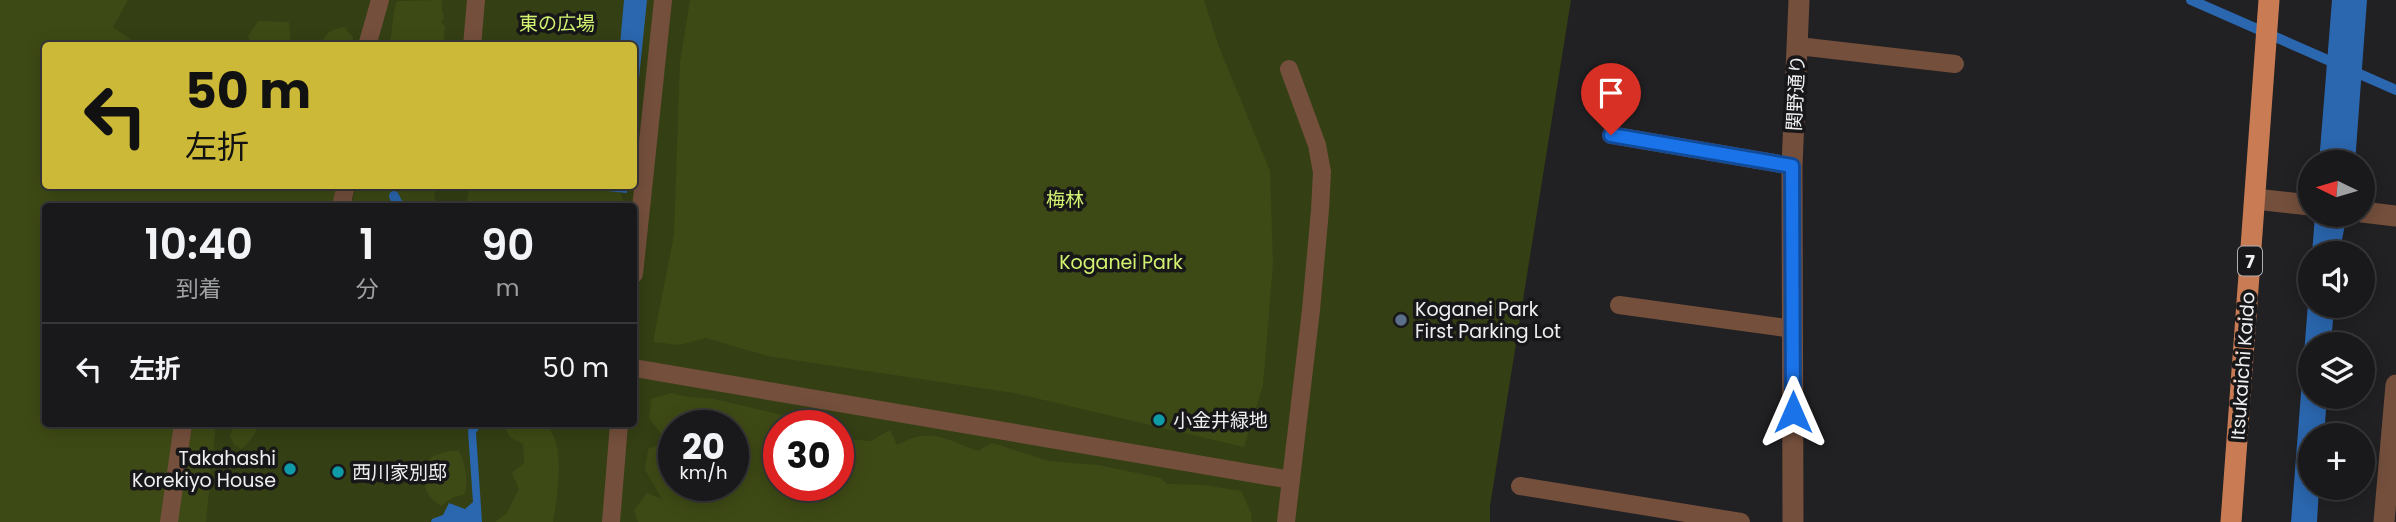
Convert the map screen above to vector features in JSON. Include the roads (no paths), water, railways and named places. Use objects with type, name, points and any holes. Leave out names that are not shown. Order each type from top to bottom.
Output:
[{"type":"main road","name":"Itsukaichi Kaido","points":[[2231,522],[2265,200],[2269,0]]},
{"type":"street","name":"関野通り","points":[[1793,522],[1792,166],[1799,0]]},
{"type":"street","points":[[2265,200],[2298,204]]},
{"type":"street","points":[[2384,522],[2391,500],[2396,385]]},
{"type":"lane","points":[[368,42],[380,0]]},
{"type":"lane","points":[[472,42],[476,0]]},
{"type":"lane","points":[[637,246],[663,0]]},
{"type":"lane","points":[[1798,46],[1955,64]]},
{"type":"lane","points":[[1286,522],[1317,248],[1322,172],[1317,145],[1289,69]]},
{"type":"lane","points":[[1611,135],[1792,166]]},
{"type":"lane","points":[[1619,305],[1793,329]]},
{"type":"lane","points":[[637,370],[1291,480]]},
{"type":"lane","points":[[169,522],[183,427]]},
{"type":"lane","points":[[611,522],[619,427]]},
{"type":"lane","points":[[1520,486],[1741,522]]},
{"type":"water","points":[[624,0],[647,0],[637,98],[637,42],[620,42]]},
{"type":"water","points":[[2332,0],[2367,0],[2356,150],[2320,150]]},
{"type":"water","points":[[588,189],[627,189],[627,193]]},
{"type":"water","points":[[2314,228],[2344,228],[2342,241],[2313,241]]},
{"type":"water","points":[[2307,318],[2333,318],[2332,332],[2306,332]]},
{"type":"water","points":[[2300,409],[2326,409],[2325,423],[2299,423]]},
{"type":"water","points":[[469,427],[480,427],[476,433],[482,522],[431,522],[443,515],[449,503],[465,509],[473,502]]},
{"type":"water","points":[[2298,432],[2298,500],[2318,500],[2317,522],[2291,522]]},
{"type":"waterway","points":[[2191,0],[2396,90]]},
{"type":"waterway","points":[[394,196],[398,203]]},
{"type":"place","name":"Koganei Park First Parking Lot","points":[[1401,320]]},
{"type":"place","name":"小金井緑地","points":[[1159,420]]},
{"type":"place","name":"Takahashi Korekiyo House","points":[[290,469]]},
{"type":"place","name":"西川家別邸","points":[[338,472]]},
{"type":"park label","name":"東の広場","points":[[557,23]]},
{"type":"park label","name":"梅林","points":[[1065,199]]},
{"type":"park label","name":"Koganei Park","points":[[1121,262]]}]
